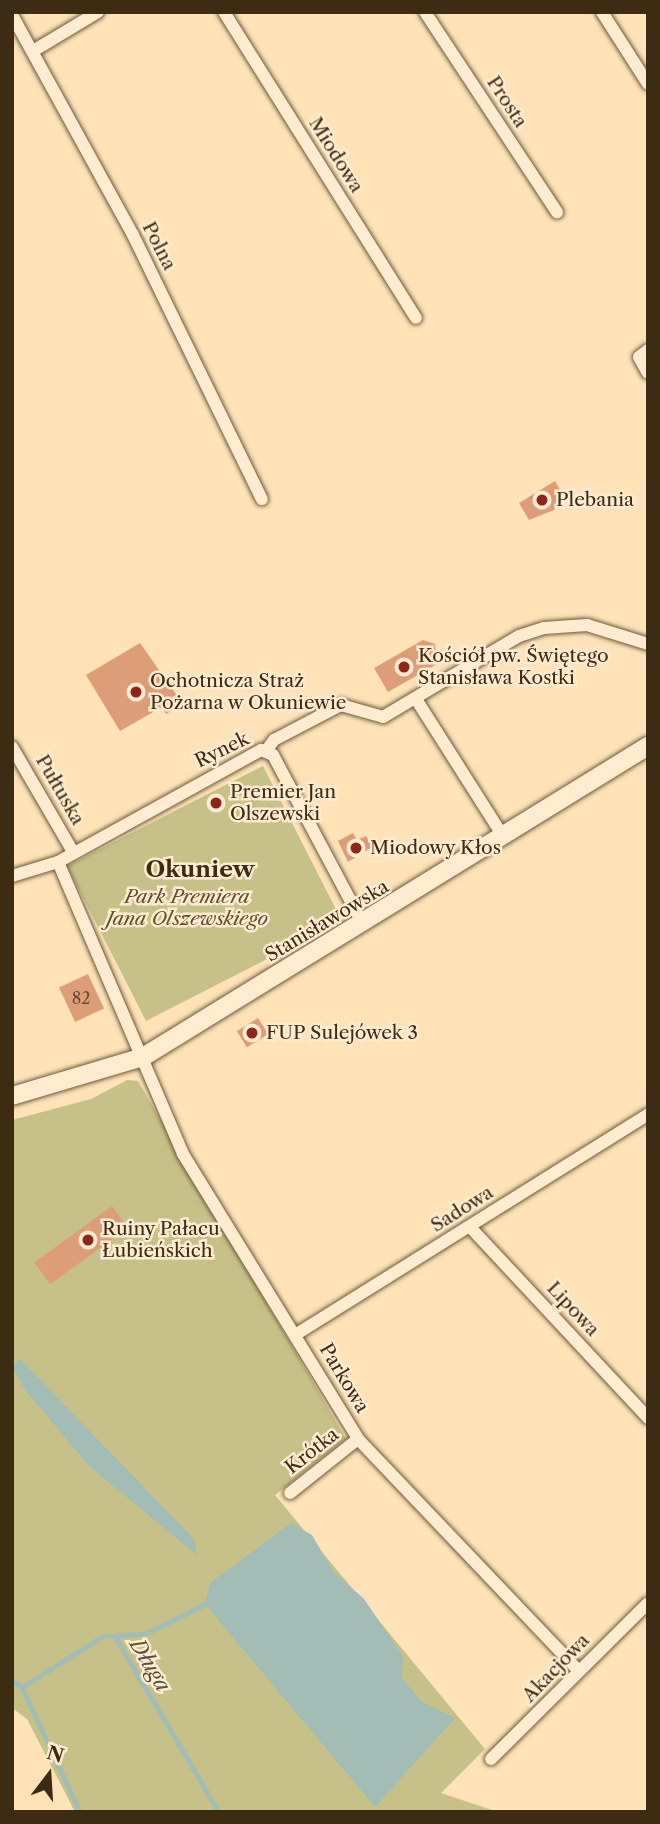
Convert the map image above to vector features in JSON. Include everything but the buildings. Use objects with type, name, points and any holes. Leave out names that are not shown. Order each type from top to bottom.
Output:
[{"type":"main road","name":"Stanisławowska","points":[[12,1096],[143,1057],[363,924],[648,746]]},
{"type":"street","points":[[33,51],[98,12]]},
{"type":"street","name":"Miodowa","points":[[224,12],[416,318]]},
{"type":"street","name":"Prosta","points":[[425,12],[557,212]]},
{"type":"street","points":[[602,12],[648,84]]},
{"type":"street","name":"Polna","points":[[12,15],[133,234],[262,499]]},
{"type":"street","points":[[643,354],[648,373]]},
{"type":"street","points":[[266,751],[274,740],[341,705],[377,718],[416,699],[519,635],[544,628],[587,625],[648,644]]},
{"type":"street","points":[[416,699],[503,836]]},
{"type":"street","name":"Pułtuska","points":[[12,747],[73,852]]},
{"type":"street","name":"Rynek","points":[[12,876],[58,862],[266,751],[363,924]]},
{"type":"street","points":[[58,862],[143,1057]]},
{"type":"street","name":"Parkowa","points":[[143,1057],[183,1153],[358,1440],[579,1671]]},
{"type":"street","name":"Sadowa","points":[[295,1335],[648,1114]]},
{"type":"street","name":"Lipowa","points":[[470,1227],[648,1418]]},
{"type":"street","name":"Krótka","points":[[290,1493],[358,1440]]},
{"type":"street","name":"Akacjowa","points":[[491,1759],[646,1608]]},
{"type":"green space","name":"Park Premiera Jana Olszewskiego","points":[[263,766],[342,921],[146,1021],[67,866]]},
{"type":"green space","points":[[127,1080],[138,1081],[346,1439],[275,1495],[485,1749],[441,1793],[498,1812],[75,1812],[27,1719],[12,1708],[12,1120],[91,1099]]},
{"type":"water","points":[[19,1358],[194,1539],[197,1555],[90,1467],[26,1391],[13,1369]]},
{"type":"water","points":[[291,1523],[312,1535],[333,1571],[364,1599],[403,1656],[402,1678],[422,1702],[455,1718],[375,1807],[205,1604],[210,1583]]},
{"type":"waterway","points":[[115,1636],[147,1633],[205,1604]]},
{"type":"waterway","name":"Długa","points":[[12,1681],[22,1687],[103,1636],[115,1636],[219,1812]]},
{"type":"waterway","points":[[22,1687],[80,1812]]},
{"type":"place","name":"Plebania","points":[[542,500]]},
{"type":"place","name":"Kościół pw. Świętego Stanisława Kostki","points":[[404,667]]},
{"type":"place","name":"Ochotnicza Straż Pożarna w Okuniewie","points":[[136,692]]},
{"type":"place","name":"Premier Jan Olszewski","points":[[216,803]]},
{"type":"place","name":"Miodowy Kłos","points":[[356,848]]},
{"type":"place","name":"FUP Sulejówek 3","points":[[252,1033]]},
{"type":"place","name":"Ruiny Pałacu Łubieńskich","points":[[88,1240]]},
{"type":"district","name":"Okuniew","points":[[200,869]]}]
